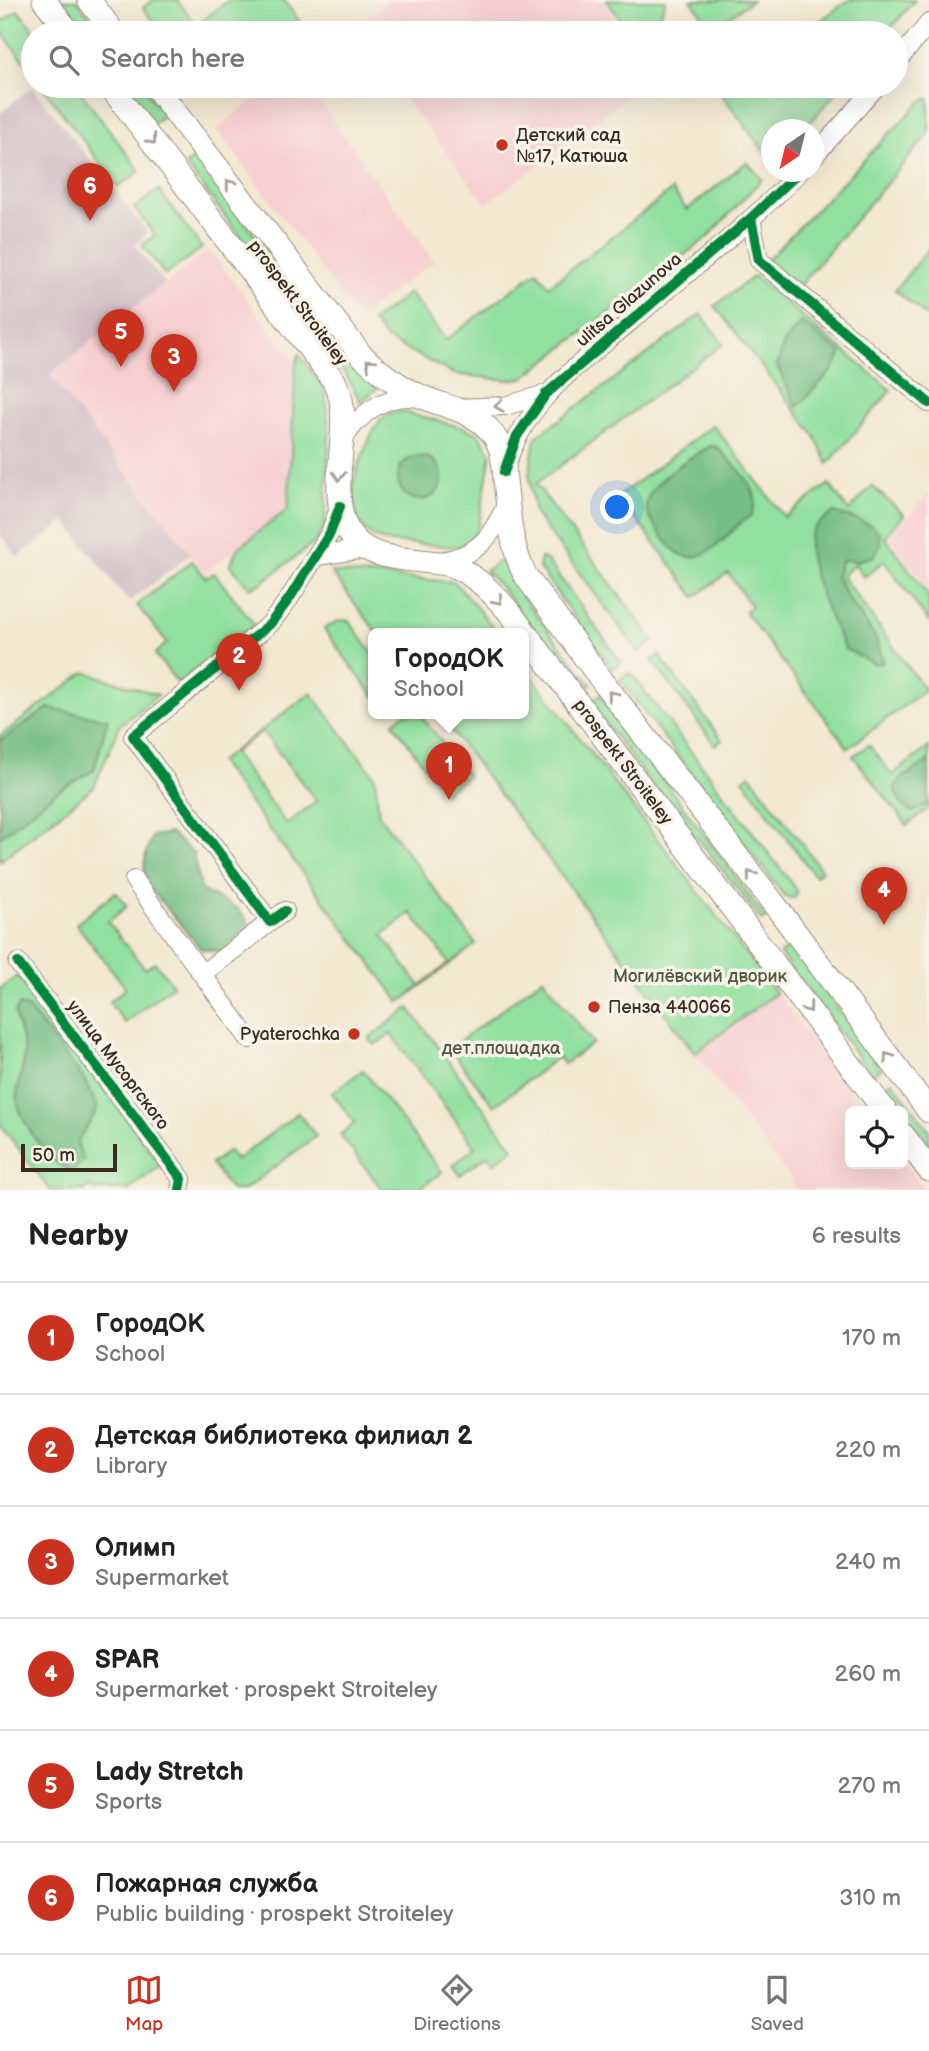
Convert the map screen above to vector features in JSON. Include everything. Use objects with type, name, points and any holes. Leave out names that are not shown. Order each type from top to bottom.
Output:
[{"type":"main road","points":[[44,0],[61,21]]},
{"type":"main road","points":[[89,0],[105,21]]},
{"type":"main road","name":"prospekt Stroiteley","points":[[119,98],[280,306],[334,381],[342,408],[340,506],[352,534],[364,547],[374,552],[451,565],[475,577],[485,584],[522,628]]},
{"type":"main road","name":"prospekt Stroiteley","points":[[164,98],[361,355],[390,380],[424,398],[470,414],[492,432],[500,446],[514,548],[531,584],[929,1111]]},
{"type":"main road","name":"prospekt Stroiteley","points":[[529,638],[881,1106]]},
{"type":"main road","points":[[753,934],[780,913]]},
{"type":"main road","points":[[908,1142],[929,1170]]},
{"type":"street","points":[[908,48],[929,23]]},
{"type":"street","points":[[824,145],[866,98]]},
{"type":"street","name":"ulitsa Glazunova","points":[[504,472],[517,436],[546,394],[751,218],[789,182]]},
{"type":"street","points":[[751,218],[758,260],[929,403]]},
{"type":"street","name":"ulitsa Glazunova","points":[[450,407],[505,406],[546,394]]},
{"type":"street","points":[[341,444],[357,422],[377,405],[398,397],[424,398]]},
{"type":"street","points":[[435,562],[466,556],[480,546],[494,529],[508,502]]},
{"type":"street","points":[[270,922],[133,736],[270,624],[289,599],[330,533],[340,506]]},
{"type":"street","points":[[316,556],[358,550],[374,552]]},
{"type":"street","points":[[134,880],[249,1039]]},
{"type":"street","points":[[202,974],[285,911]]},
{"type":"street","name":"улица Мусоргского","points":[[18,963],[183,1180],[180,1190]]},
{"type":"shaded area","points":[[389,0],[601,0],[617,21],[361,21]]},
{"type":"shaded area","points":[[21,96],[41,98],[148,233],[135,245],[165,283],[49,375],[191,554],[129,602],[65,521],[18,557],[0,534],[0,113]]},
{"type":"shaded area","points":[[256,98],[317,98],[434,261],[358,318],[216,129]]},
{"type":"shaded area","name":"Детский сад №17, Катюша","points":[[404,98],[626,98],[486,204]]},
{"type":"shaded area","points":[[209,249],[296,364],[288,509],[205,573],[49,375]]},
{"type":"shaded area","points":[[929,493],[929,590],[889,538]]},
{"type":"shaded area","points":[[776,993],[861,1106],[845,1106],[845,1169],[908,1168],[925,1190],[796,1190],[790,1178],[695,1053]]},
{"type":"green space","points":[[60,0],[77,0],[93,21],[76,21]]},
{"type":"green space","points":[[153,0],[177,0],[194,21],[153,21],[143,8]]},
{"type":"green space","points":[[229,0],[284,0],[299,21],[202,21]]},
{"type":"green space","points":[[606,0],[666,0],[658,21],[622,21]]},
{"type":"green space","points":[[691,0],[752,0],[724,21],[707,21]]},
{"type":"green space","points":[[849,0],[915,0],[897,21],[820,21]]},
{"type":"green space","points":[[18,10],[27,21],[21,21],[21,58],[0,30],[0,23]]},
{"type":"green space","points":[[51,98],[85,98],[140,171],[118,187]]},
{"type":"green space","points":[[134,98],[151,98],[164,115],[153,123]]},
{"type":"green space","points":[[725,98],[831,98],[813,119],[761,119],[761,147]]},
{"type":"green space","points":[[929,98],[929,134],[799,286],[765,262],[921,101]]},
{"type":"green space","points":[[195,157],[356,367],[377,388],[361,402],[346,375],[186,165]]},
{"type":"green space","points":[[747,162],[761,178],[709,236],[523,378],[507,380],[454,374],[386,339],[372,322],[409,293],[446,340],[537,271],[549,286],[672,190],[687,210]]},
{"type":"green space","points":[[159,190],[202,248],[165,275],[142,245],[155,235],[134,208]]},
{"type":"green space","points":[[929,248],[929,318],[895,290]]},
{"type":"green space","points":[[754,276],[891,390],[828,464],[815,436],[715,306]]},
{"type":"green space","points":[[701,314],[723,344],[536,484],[654,641],[639,652],[535,514],[529,475],[535,438]]},
{"type":"green space","points":[[801,322],[842,353],[831,372],[797,407],[777,366],[784,343]]},
{"type":"green space","points":[[299,354],[325,390],[329,433],[325,526],[315,542],[260,584],[250,588],[230,565],[237,549],[288,509],[296,364]]},
{"type":"green space","points":[[403,412],[479,434],[491,453],[478,530],[470,541],[458,547],[388,542],[366,531],[358,520],[353,483],[371,435],[381,419],[391,413]]},
{"type":"green space","points":[[713,425],[785,517],[829,484],[849,511],[872,486],[904,515],[885,537],[929,596],[929,622],[884,561],[864,577],[855,564],[842,576],[925,690],[848,748],[745,612],[751,606],[728,573],[695,597],[619,496]]},
{"type":"green space","points":[[711,446],[717,447],[750,484],[755,499],[754,507],[750,516],[715,547],[700,555],[685,556],[670,545],[650,519],[646,510],[648,498],[671,471]]},
{"type":"green space","points":[[420,456],[436,462],[442,478],[436,494],[420,500],[404,494],[398,478],[404,462]]},
{"type":"green space","points":[[833,513],[864,522],[879,532],[880,545],[874,556],[857,561],[843,560],[837,577],[875,637],[882,663],[874,664],[845,649],[815,576],[809,547],[810,536],[823,520]]},
{"type":"green space","points":[[541,558],[547,560],[621,662],[612,669],[539,568]]},
{"type":"green space","points":[[501,560],[531,608],[591,684],[582,691],[485,571]]},
{"type":"green space","points":[[192,561],[206,578],[214,573],[255,625],[178,683],[155,654],[167,643],[137,605]]},
{"type":"green space","points":[[331,572],[455,582],[494,628],[373,628]]},
{"type":"green space","points":[[338,621],[349,621],[368,647],[368,689],[324,629]]},
{"type":"green space","points":[[659,655],[722,740],[715,745],[652,660]]},
{"type":"green space","points":[[85,672],[158,695],[120,725],[94,787],[0,861],[0,736]]},
{"type":"green space","name":"Могилёвский дворик","points":[[529,672],[776,993],[695,1053],[443,719],[529,719]]},
{"type":"green space","points":[[630,672],[796,889],[794,898],[785,897],[620,680]]},
{"type":"green space","points":[[311,693],[375,777],[379,815],[476,944],[400,1002],[219,762]],"holes":[[[262,731],[316,801],[287,824],[233,753]],[[411,913],[449,963],[420,986],[382,935]]]},
{"type":"green space","points":[[600,695],[766,918],[762,921],[696,836],[686,830],[590,703]]},
{"type":"green space","points":[[48,708],[108,719],[94,770],[55,793],[0,837],[0,741]]},
{"type":"green space","points":[[398,719],[424,719],[468,776],[444,793],[393,723]]},
{"type":"green space","points":[[869,745],[892,775],[929,747],[929,808],[907,825],[853,756]]},
{"type":"green space","points":[[929,760],[929,803],[914,812],[901,803],[895,787],[902,778]]},
{"type":"green space","points":[[750,774],[822,871],[815,876],[743,779]]},
{"type":"green space","points":[[170,833],[193,853],[201,890],[238,909],[249,923],[246,931],[222,952],[201,949],[148,886],[144,867],[150,842],[153,836]]},
{"type":"green space","points":[[116,892],[127,906],[108,922],[145,969],[155,962],[173,985],[125,1023],[109,1002],[126,988],[76,924]]},
{"type":"green space","points":[[791,946],[881,1069],[872,1075],[780,954]]},
{"type":"green space","points":[[18,976],[161,1165],[128,1190],[94,1190],[91,1186],[86,1190],[50,1190],[0,1124],[0,989]]},
{"type":"green space","name":"дет.площадка","points":[[543,978],[593,1043],[564,1064],[558,1057],[494,1106],[450,1049]]},
{"type":"green space","points":[[19,1005],[29,1009],[82,1076],[97,1106],[77,1142],[83,1160],[73,1171],[55,1162],[46,1152],[29,1129],[19,1106],[17,1092],[24,1054],[15,1012]]},
{"type":"green space","points":[[409,1008],[513,1148],[494,1163],[488,1155],[460,1175],[453,1165],[475,1147],[391,1034],[374,1045],[369,1038]]},
{"type":"green space","points":[[363,1070],[442,1172],[418,1190],[383,1190],[340,1135],[355,1123],[332,1093]]},
{"type":"green space","points":[[892,1081],[929,1130],[929,1152],[908,1124],[908,1106],[894,1106],[882,1089]]},
{"type":"green space","points":[[298,1113],[316,1136],[244,1190],[231,1190],[211,1164],[229,1151],[236,1160]]},
{"type":"cycle path","points":[[504,472],[517,436],[546,394],[751,218],[789,182]]},
{"type":"cycle path","points":[[751,218],[759,260],[929,403]]},
{"type":"cycle path","points":[[285,911],[270,922],[133,736],[270,624],[289,599],[330,533],[340,506]]},
{"type":"cycle path","points":[[18,963],[182,1179],[180,1190]]},
{"type":"place","name":"Детский сад №17, Катюша","points":[[502,145]]},
{"type":"place","name":"Пожарная служба","points":[[90,221]]},
{"type":"place","name":"Lady Stretch","points":[[121,367]]},
{"type":"place","name":"Олимп","points":[[174,392]]},
{"type":"place","name":"Детская библиотека филиал 2","points":[[239,691]]},
{"type":"place","name":"ГородОК","points":[[449,800]]},
{"type":"place","name":"SPAR","points":[[884,925]]},
{"type":"place","name":"Пенза 440066","points":[[594,1007]]},
{"type":"place","name":"Pyaterochka","points":[[354,1034]]}]
